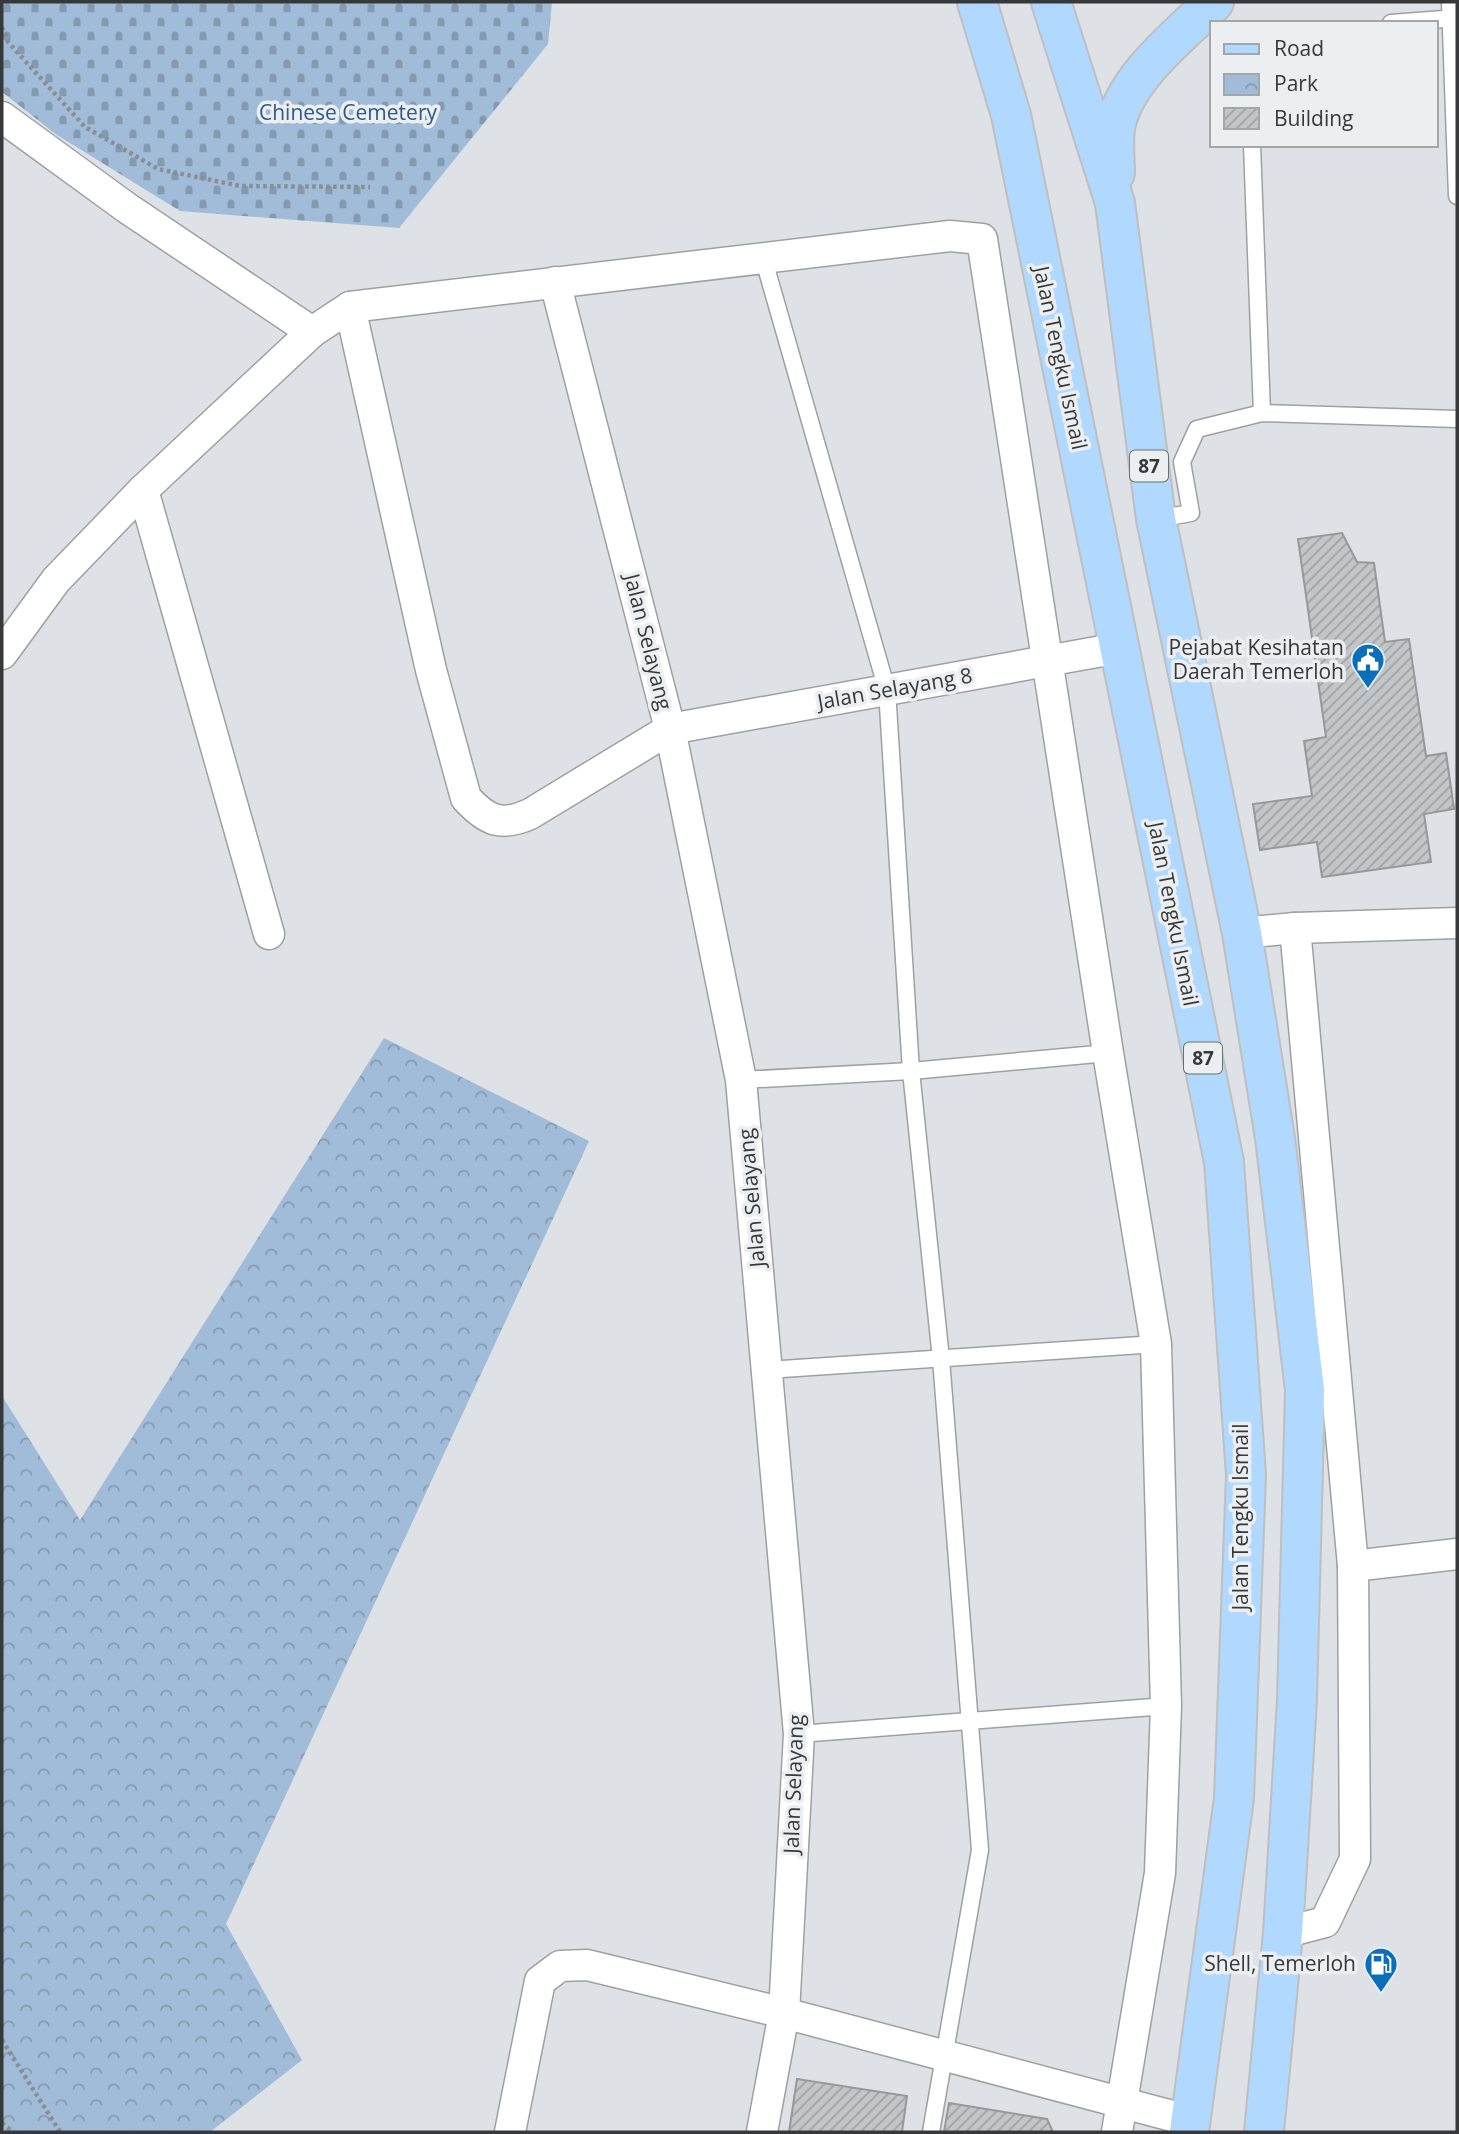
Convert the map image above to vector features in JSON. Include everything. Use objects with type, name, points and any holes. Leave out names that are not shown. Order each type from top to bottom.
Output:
[{"type":"main road","name":"Jalan Tengku Ismail","points":[[977,2],[1011,115],[1224,1161],[1246,1475],[1234,1798],[1190,2127]]},
{"type":"main road","name":"87","points":[[1051,2],[1115,203],[1174,516],[1275,1138],[1305,1390],[1297,1700],[1283,1933],[1264,2132]]},
{"type":"main road","points":[[1115,203],[1115,128],[1126,99],[1144,72],[1214,2]]},
{"type":"street","points":[[2,117],[127,208],[312,332]]},
{"type":"street","points":[[2,654],[56,580],[143,490],[312,332],[350,307],[950,236],[982,239],[1156,1345],[1166,1706],[1160,1872],[1117,2132]]},
{"type":"street","name":"Jalan Selayang","points":[[555,282],[670,729],[741,1080],[799,1734],[784,2012],[762,2132]]},
{"type":"street","points":[[350,307],[431,670],[466,798],[480,814],[513,822],[670,729]]},
{"type":"street","points":[[143,490],[269,934]]},
{"type":"street","name":"Jalan Selayang 8","points":[[670,729],[1119,648]]},
{"type":"street","points":[[1241,933],[1295,928],[1457,923]]},
{"type":"street","points":[[1283,1933],[1325,1922],[1354,1860],[1353,1566],[1295,928]]},
{"type":"street","points":[[1353,1566],[1457,1554]]},
{"type":"street","points":[[510,2132],[540,1981],[560,1966],[587,1965],[784,2012],[1121,2103],[1190,2127]]},
{"type":"lane","points":[[1402,21],[1453,12],[1457,196]]},
{"type":"lane","points":[[1252,147],[1262,413]]},
{"type":"lane","points":[[763,257],[887,690],[911,1071],[941,1359],[980,1850],[931,2132]]},
{"type":"lane","points":[[1174,516],[1182,462],[1197,429],[1262,413],[1457,419]]},
{"type":"lane","points":[[741,1080],[911,1071],[1108,1053]]},
{"type":"lane","points":[[767,1370],[1156,1345]]},
{"type":"lane","points":[[799,1734],[1166,1706]]},
{"type":"path","points":[[2,27],[8,42],[85,127],[158,169],[240,186],[370,187]]},
{"type":"path","points":[[2,2040],[60,2132]]},
{"type":"path","points":[[2,2123],[13,2132]]},
{"type":"green space","name":"Chinese Cemetery","points":[[2,2],[552,2],[548,44],[399,228],[180,211],[57,135],[2,92]]},
{"type":"green space","points":[[384,1038],[589,1141],[226,1924],[302,2060],[210,2132],[2,2132],[2,1396],[80,1520]]},
{"type":"building","name":"Pejabat Kesihatan Daerah Temerloh","points":[[1342,533],[1357,562],[1374,563],[1385,642],[1409,639],[1426,756],[1446,753],[1454,809],[1424,814],[1431,862],[1322,877],[1317,842],[1260,850],[1253,804],[1312,796],[1304,741],[1326,737],[1298,539]]},
{"type":"building","points":[[797,2079],[907,2096],[902,2132],[789,2132]]},
{"type":"building","points":[[949,2103],[1047,2119],[1053,2132],[944,2132]]},
{"type":"place","name":"Pejabat Kesihatan Daerah Temerloh","points":[[1368,690]]},
{"type":"place","name":"Shell, Temerloh","points":[[1381,1994]]}]
